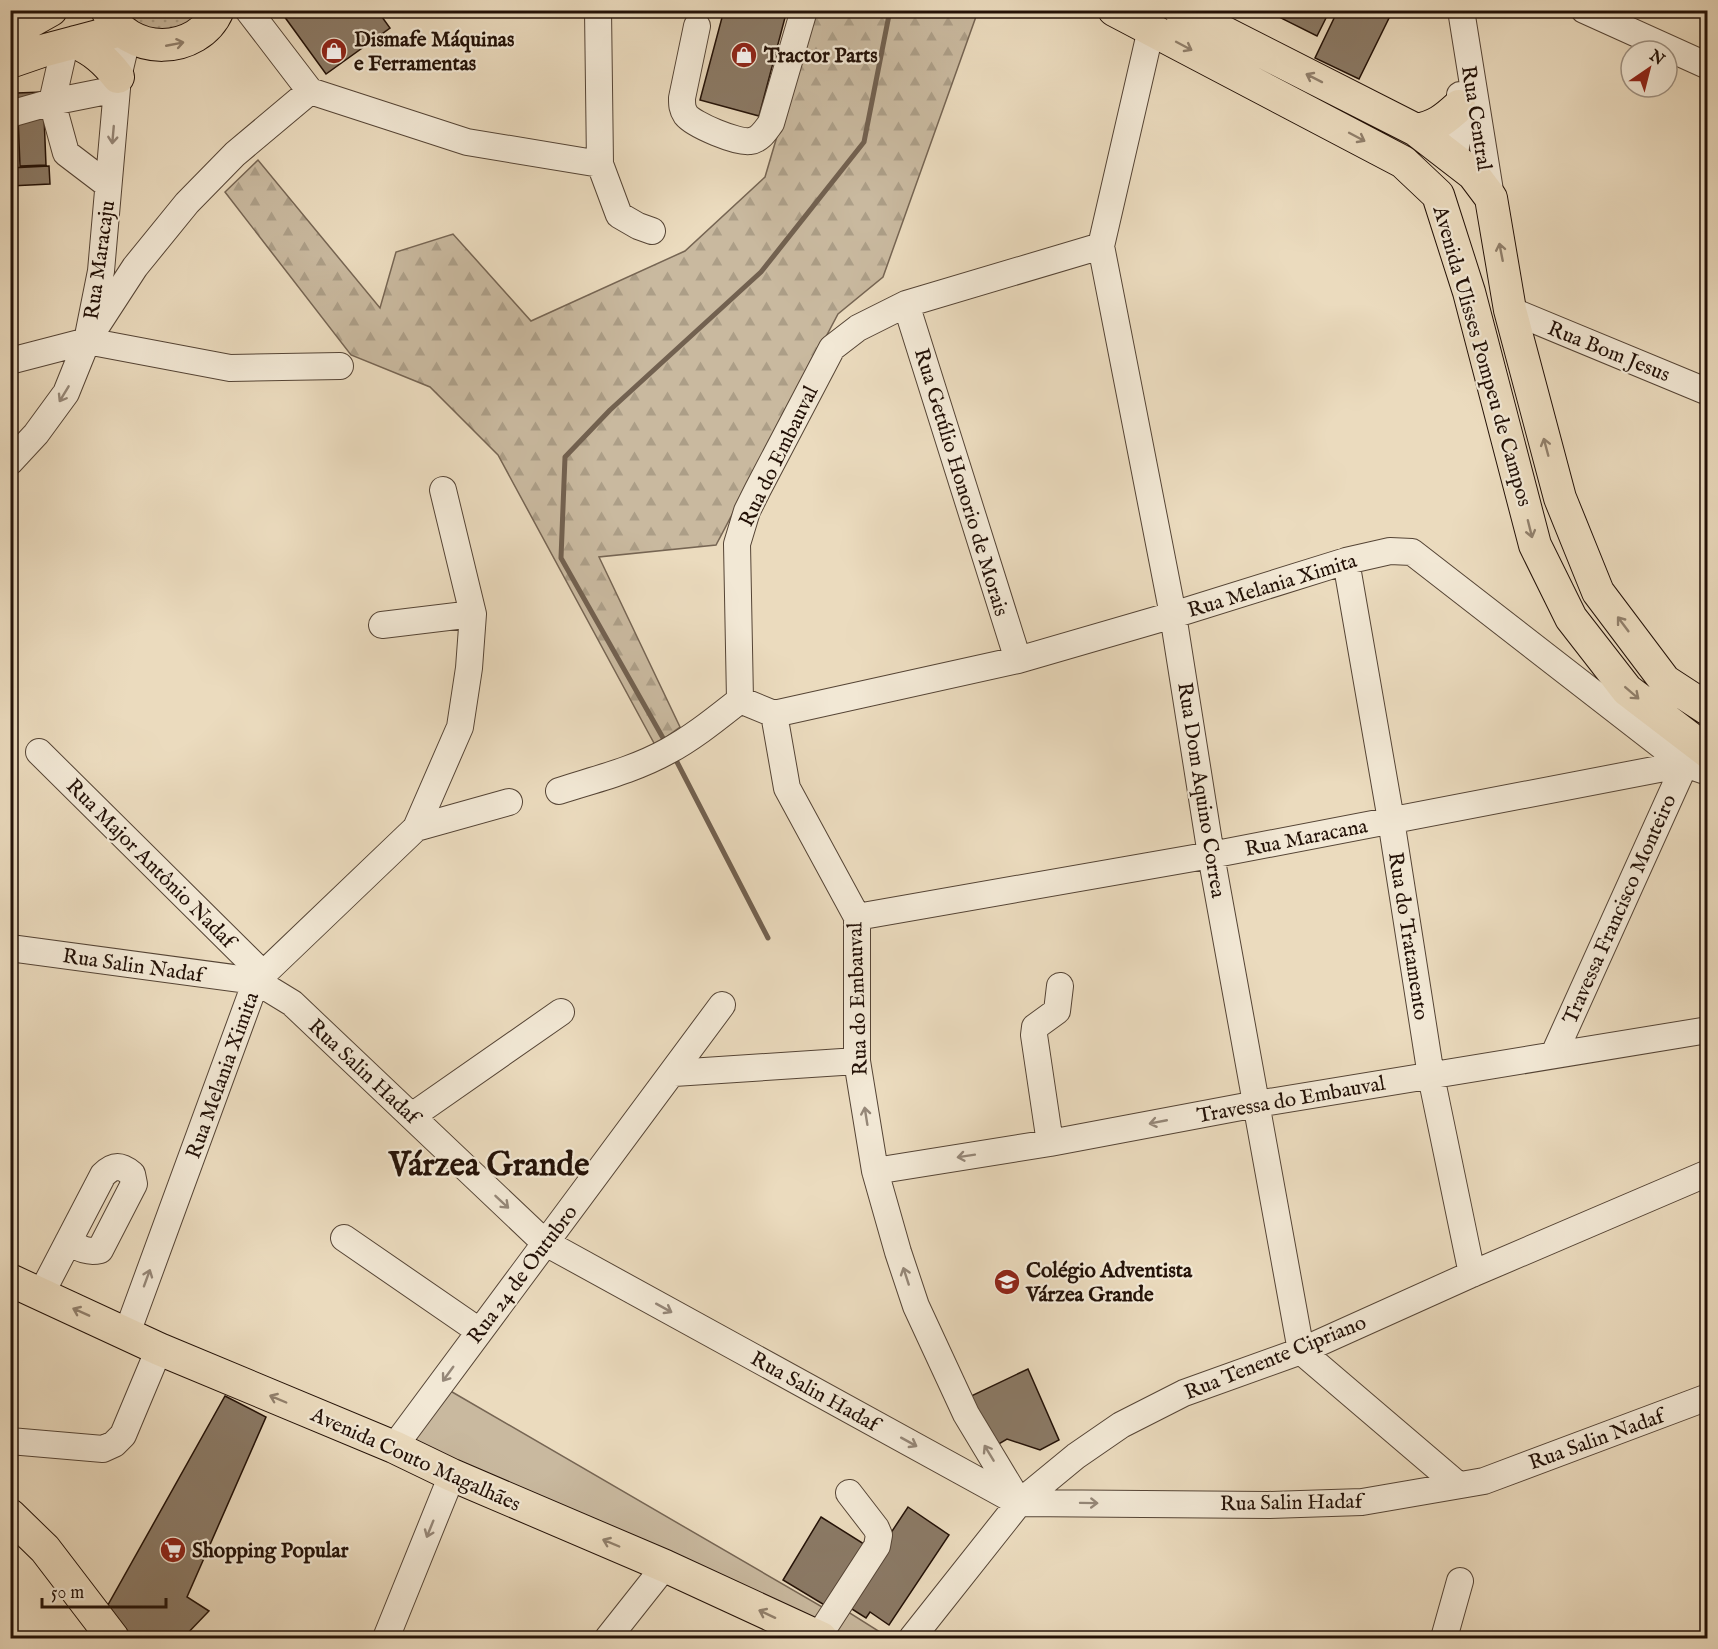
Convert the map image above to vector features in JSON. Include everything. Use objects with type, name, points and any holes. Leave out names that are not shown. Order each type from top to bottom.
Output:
[{"type":"main road","points":[[10,33],[51,10]]},
{"type":"main road","points":[[10,62],[119,25],[147,44],[167,46],[187,41],[204,30],[218,10]]},
{"type":"main road","name":"Avenida Ulisses Pompeu de Campos","points":[[1114,10],[1403,162],[1438,195],[1469,292],[1535,545],[1571,618],[1627,690],[1700,763]]},
{"type":"main road","name":"Avenida Ulisses Pompeu de Campos","points":[[1180,10],[1416,130],[1473,174],[1491,198],[1510,310],[1560,498],[1598,592],[1665,681],[1707,709]]},
{"type":"main road","points":[[70,43],[94,51],[106,61],[117,83]]},
{"type":"main road","points":[[1416,130],[1429,128],[1443,121],[1459,106]]},
{"type":"main road","points":[[1438,195],[1439,180],[1455,160]]},
{"type":"main road","points":[[1469,292],[1486,307],[1510,310]]},
{"type":"main road","name":"Avenida Couto Magalhães","points":[[10,1280],[159,1349],[394,1447],[452,1475],[665,1566],[819,1638]]},
{"type":"main road","points":[[10,1515],[45,1550],[113,1638]]},
{"type":"main road","points":[[10,1539],[21,1549],[90,1638]]},
{"type":"street","points":[[248,10],[309,91],[467,142],[600,164]]},
{"type":"street","points":[[598,10],[600,164],[619,215],[652,231]]},
{"type":"street","points":[[697,26],[682,108],[688,117],[699,125],[741,141],[752,141],[762,136],[771,123],[804,10]]},
{"type":"street","name":"Rua Central","points":[[1461,10],[1491,198]]},
{"type":"street","points":[[1584,10],[1707,66]]},
{"type":"street","name":"Rua Maracaju","points":[[10,462],[36,434],[66,393],[87,341],[101,271],[117,83],[119,25]]},
{"type":"street","name":"Rua Dom Aquino Correa","points":[[1151,29],[1101,246],[1173,615],[1211,855],[1301,1351]]},
{"type":"street","name":"Rua Central","points":[[1455,160],[1464,38]]},
{"type":"street","points":[[70,43],[52,102],[66,153],[108,185]]},
{"type":"street","points":[[10,114],[117,83]]},
{"type":"street","points":[[87,341],[135,267],[188,203],[235,154],[309,91]]},
{"type":"street","name":"Rua do Embauval","points":[[740,700],[737,544],[747,511],[832,348],[858,328],[906,303],[1101,246]]},
{"type":"street","name":"Rua Getúlio Honorio de Morais","points":[[906,303],[1018,660]]},
{"type":"street","name":"Rua Bom Jesus","points":[[1510,310],[1707,392]]},
{"type":"street","points":[[10,361],[87,341],[230,368],[340,366]]},
{"type":"street","points":[[416,828],[460,727],[469,668],[473,614],[442,490]]},
{"type":"street","name":"Rua Melania Ximita","points":[[774,714],[1018,660],[1346,561],[1390,551],[1412,552],[1700,763]]},
{"type":"street","name":"Rua do Tratamento","points":[[1346,561],[1391,820],[1431,1076],[1472,1274]]},
{"type":"street","points":[[381,625],[473,614]]},
{"type":"street","points":[[560,791],[634,767],[668,752],[696,734],[740,700],[774,714]]},
{"type":"street","name":"Rua do Embauval","points":[[774,714],[787,788],[857,917],[857,1061],[874,1171],[916,1306],[966,1414],[1019,1503]]},
{"type":"street","name":"Rua Major Antônio Nadaf","points":[[39,752],[260,978]]},
{"type":"street","name":"Rua Maracana","points":[[857,917],[1211,855],[1700,763]]},
{"type":"street","name":"Travessa Francisco Monteiro","points":[[1554,1054],[1700,763]]},
{"type":"street","name":"Rua Melania Ximita","points":[[127,1333],[260,978],[416,828],[509,802]]},
{"type":"street","name":"Rua Salin Nadaf","points":[[10,948],[260,978]]},
{"type":"street","name":"Rua Salin Hadaf","points":[[260,978],[292,1003],[544,1242],[1019,1503],[1268,1505],[1362,1502],[1484,1480]]},
{"type":"street","points":[[1050,1143],[1034,1035],[1035,1027],[1057,1011],[1060,987]]},
{"type":"street","name":"Rua 24 de Outubro","points":[[394,1447],[544,1242],[674,1073],[722,1005]]},
{"type":"street","points":[[412,1116],[561,1012]]},
{"type":"street","name":"Travessa do Embauval","points":[[874,1171],[1050,1143],[1257,1104],[1707,1030]]},
{"type":"street","points":[[674,1073],[857,1061]]},
{"type":"street","name":"Rua Tenente Cipriano","points":[[912,1638],[1019,1503],[1076,1456],[1121,1425],[1184,1393],[1301,1351],[1472,1274],[1707,1173]]},
{"type":"street","points":[[344,1238],[479,1331]]},
{"type":"street","points":[[41,1294],[68,1242]]},
{"type":"street","points":[[10,1441],[103,1449],[114,1444],[123,1435],[159,1349]]},
{"type":"street","points":[[1301,1351],[1458,1485]]},
{"type":"street","name":"Rua Salin Nadaf","points":[[1484,1480],[1707,1397]]},
{"type":"street","points":[[386,1638],[452,1475]]},
{"type":"street","points":[[819,1638],[877,1546],[879,1535],[876,1528],[849,1493]]},
{"type":"street","points":[[608,1638],[665,1566]]},
{"type":"street","points":[[1444,1638],[1460,1581]]},
{"type":"green space","points":[[117,11],[209,11],[164,38]]},
{"type":"green space","points":[[814,11],[978,11],[883,277],[838,314],[716,545],[599,557],[680,727],[655,745],[498,455],[430,387],[351,355],[225,192],[258,160],[380,308],[396,252],[453,234],[531,321],[685,251],[765,177]]},
{"type":"green space","points":[[447,1389],[829,1611],[834,1603],[888,1637],[842,1638],[417,1452],[412,1437]]},
{"type":"building","name":"Dismafe Máquinas e Ferramentas","points":[[291,10],[377,10],[390,28],[326,74],[284,16]]},
{"type":"building","name":"Tractor Parts","points":[[724,10],[787,10],[759,116],[700,100]]},
{"type":"building","points":[[1265,10],[1330,10],[1317,36]]},
{"type":"building","points":[[1338,10],[1393,10],[1359,79],[1315,58]]},
{"type":"building","points":[[43,92],[46,165],[20,166],[17,93]]},
{"type":"building","points":[[49,166],[50,184],[10,186],[10,168]]},
{"type":"building","points":[[1028,1369],[1059,1440],[1040,1450],[1007,1439],[992,1448],[969,1397]]},
{"type":"building","name":"Shopping Popular","points":[[225,1396],[266,1417],[187,1597],[209,1611],[183,1638],[125,1638],[104,1612]]},
{"type":"building","points":[[908,1507],[949,1535],[889,1625],[870,1612],[866,1618],[844,1604]]},
{"type":"building","points":[[821,1517],[864,1544],[826,1606],[783,1580]]},
{"type":"waterway","points":[[663,738],[561,558],[565,457],[610,410],[761,272],[864,142],[890,10]]},
{"type":"waterway","points":[[677,762],[768,938]]},
{"type":"place","name":"Dismafe Máquinas e Ferramentas","points":[[334,51]]},
{"type":"place","name":"Tractor Parts","points":[[744,55]]},
{"type":"place","name":"Colégio Adventista Várzea Grande","points":[[1007,1282]]},
{"type":"place","name":"Shopping Popular","points":[[173,1550]]},
{"type":"district","name":"Várzea Grande","points":[[489,1163]]}]
